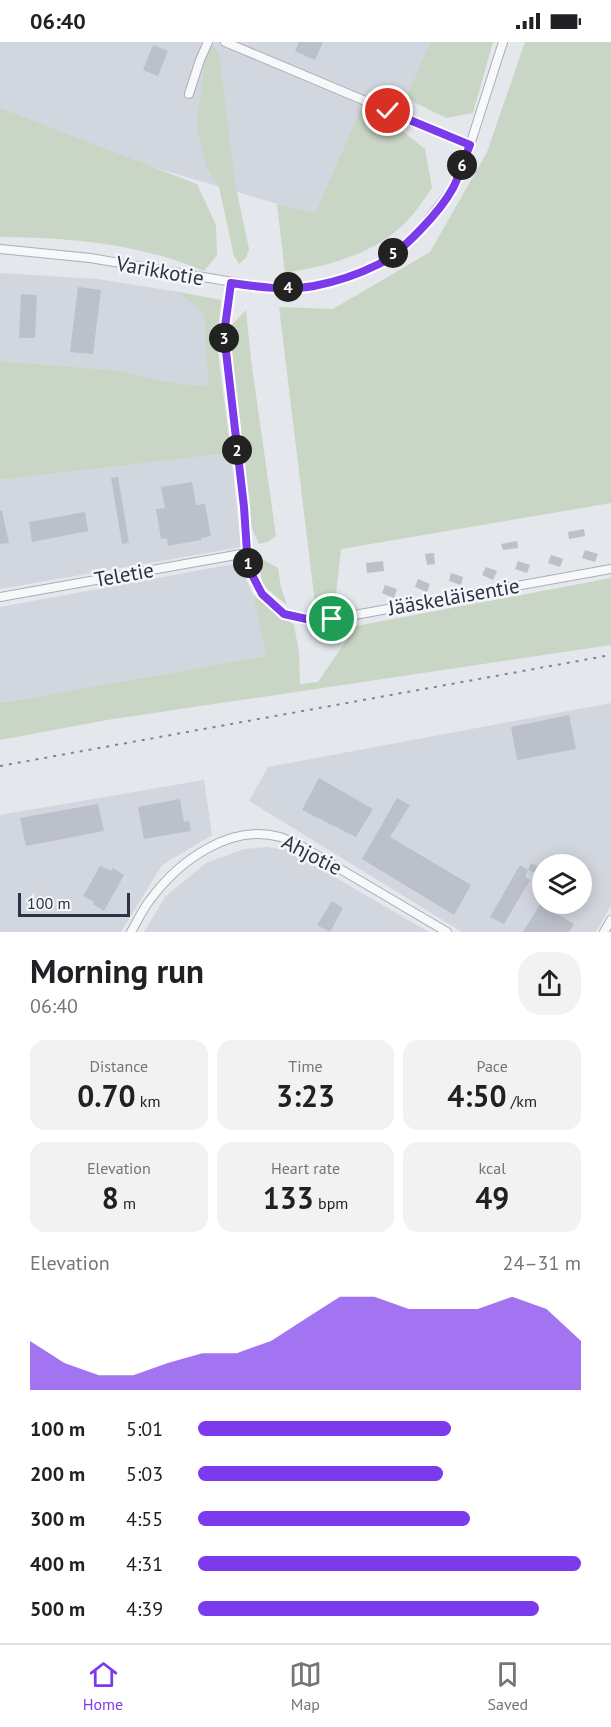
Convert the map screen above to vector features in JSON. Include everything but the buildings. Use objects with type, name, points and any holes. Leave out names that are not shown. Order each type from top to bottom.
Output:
[{"type":"street","points":[[189,94],[207,42]]},
{"type":"street","points":[[225,42],[470,145]]},
{"type":"street","name":"Varikkotie","points":[[0,249],[90,258],[269,288],[312,287],[348,277],[380,263],[417,234],[453,188],[470,145],[503,42]]},
{"type":"street","name":"Jääskeläisentie","points":[[231,283],[224,334],[244,507],[248,567],[262,594],[284,614],[311,620],[344,617],[611,569]]},
{"type":"street","name":"Teletie","points":[[0,597],[247,553]]},
{"type":"street","name":"Ahjotie","points":[[131,932],[149,901],[174,873],[197,854],[221,842],[245,835],[261,834],[280,837],[301,846],[447,932]]},
{"type":"street","points":[[604,932],[611,920]]},
{"type":"shaded area","points":[[0,42],[430,42],[395,125],[360,110],[315,215],[17,127],[0,119]]},
{"type":"shaded area","points":[[0,273],[98,279],[179,292],[204,313],[208,386],[174,383],[112,370],[0,361]]},
{"type":"shaded area","points":[[231,453],[241,547],[0,589],[0,480]]},
{"type":"shaded area","points":[[239,563],[253,595],[266,656],[0,703],[0,607]]},
{"type":"shaded area","points":[[611,703],[611,905],[596,932],[462,932],[249,801],[268,767]]},
{"type":"shaded area","points":[[204,780],[212,835],[162,865],[121,932],[0,932],[0,815]]},
{"type":"shaded area","points":[[267,847],[288,850],[429,932],[144,932],[165,897],[206,863],[244,849]]},
{"type":"green space","points":[[430,42],[493,42],[473,113],[446,118],[406,98]]},
{"type":"green space","points":[[525,42],[611,42],[611,503],[341,549],[335,603],[315,603],[279,307],[333,309],[430,252],[487,152]]},
{"type":"green space","points":[[214,46],[219,53],[235,183],[249,249],[246,258],[239,264],[234,256],[219,187],[206,165],[198,134],[198,111],[205,62],[207,52]]},
{"type":"green space","points":[[0,108],[197,184],[216,225],[217,255],[204,271],[130,248],[78,241],[0,237]]},
{"type":"green space","points":[[360,110],[395,125],[425,149],[432,188],[407,221],[380,242],[335,262],[285,273],[277,204],[315,214]]},
{"type":"green space","points":[[179,292],[221,300],[217,346],[231,453],[0,480],[0,361],[113,370],[174,383],[208,386],[204,314]]},
{"type":"green space","points":[[246,310],[276,536],[268,542],[259,544],[251,527],[226,344],[231,326]]},
{"type":"green space","points":[[262,559],[278,568],[287,605],[268,590],[262,582]]},
{"type":"green space","points":[[611,578],[611,645],[107,720],[0,740],[0,703],[266,656],[253,595],[294,625],[299,652],[300,684],[318,682],[356,626]]},
{"type":"railway","points":[[0,766],[611,655]]},
{"type":"route","points":[[332,619],[311,620],[284,614],[262,594],[248,567],[244,507],[224,334],[228,295],[231,283],[269,288],[312,287],[348,277],[380,263],[417,234],[453,188],[470,145],[388,111]]}]
